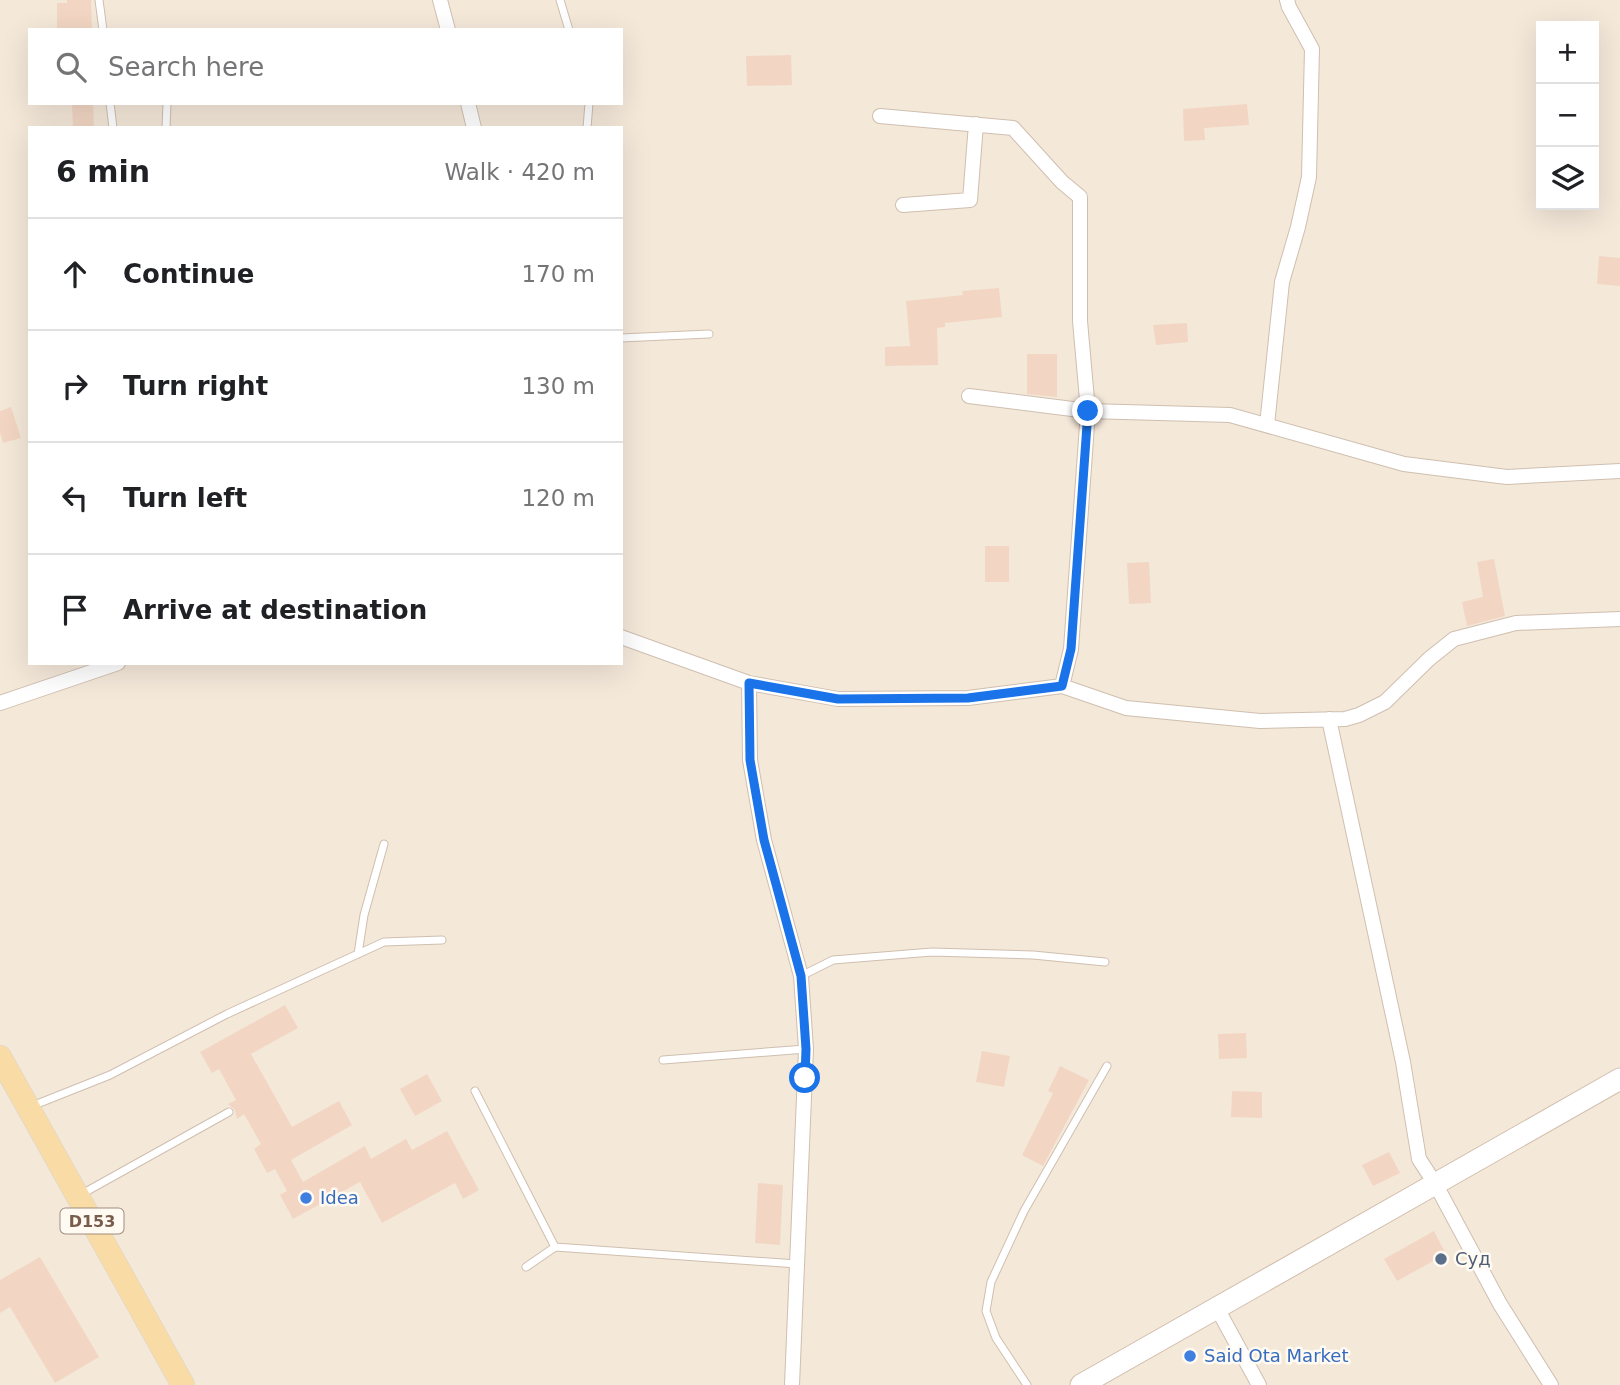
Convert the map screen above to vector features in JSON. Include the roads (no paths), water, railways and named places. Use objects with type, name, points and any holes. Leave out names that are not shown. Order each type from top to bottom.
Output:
[{"type":"main road","name":"D153","points":[[3,1070],[28,1107],[183,1385]]},
{"type":"main road","points":[[1081,1385],[1620,1079]]},
{"type":"street","points":[[440,0],[447,28]]},
{"type":"street","points":[[1267,425],[1282,282],[1309,177],[1312,49],[1287,0]]},
{"type":"street","points":[[468,105],[474,126]]},
{"type":"street","points":[[880,116],[1013,128],[1062,182],[1080,197],[1080,321],[1088,411],[1071,649],[1062,686]]},
{"type":"street","points":[[903,205],[970,200],[976,124]]},
{"type":"street","points":[[970,396],[1088,411],[1230,415],[1404,464],[1507,477],[1620,471]]},
{"type":"street","points":[[623,638],[749,683],[838,699],[968,698],[1062,686],[1126,708],[1260,721],[1345,719],[1360,715],[1385,702],[1454,639],[1516,623],[1620,619]]},
{"type":"street","points":[[0,703],[112,665]]},
{"type":"street","points":[[749,683],[750,760],[764,840],[801,976],[806,1049],[792,1385]]},
{"type":"street","points":[[1329,719],[1403,1062],[1419,1159],[1436,1185],[1500,1304],[1550,1385]]},
{"type":"street","points":[[1217,1308],[1259,1385]]},
{"type":"lane","points":[[99,0],[103,28]]},
{"type":"lane","points":[[560,0],[568,28]]},
{"type":"lane","points":[[110,105],[113,126]]},
{"type":"lane","points":[[166,126],[167,105]]},
{"type":"lane","points":[[587,126],[589,105]]},
{"type":"lane","points":[[623,338],[709,334]]},
{"type":"lane","points":[[358,954],[364,915],[384,845]]},
{"type":"lane","points":[[28,1107],[110,1075],[227,1014],[384,942],[442,940]]},
{"type":"lane","points":[[801,976],[833,960],[932,952],[1105,962]]},
{"type":"lane","points":[[663,1060],[806,1049]]},
{"type":"lane","points":[[1027,1385],[996,1338],[986,1311],[991,1282],[1024,1211],[1107,1066]]},
{"type":"lane","points":[[475,1091],[555,1247]]},
{"type":"lane","points":[[78,1196],[229,1112]]},
{"type":"lane","points":[[526,1267],[555,1247],[798,1264]]},
{"type":"place","name":"Idea","points":[[306,1198]]},
{"type":"place","name":"Суд","points":[[1441,1259]]},
{"type":"place","name":"Said Ota Market","points":[[1190,1356]]}]
